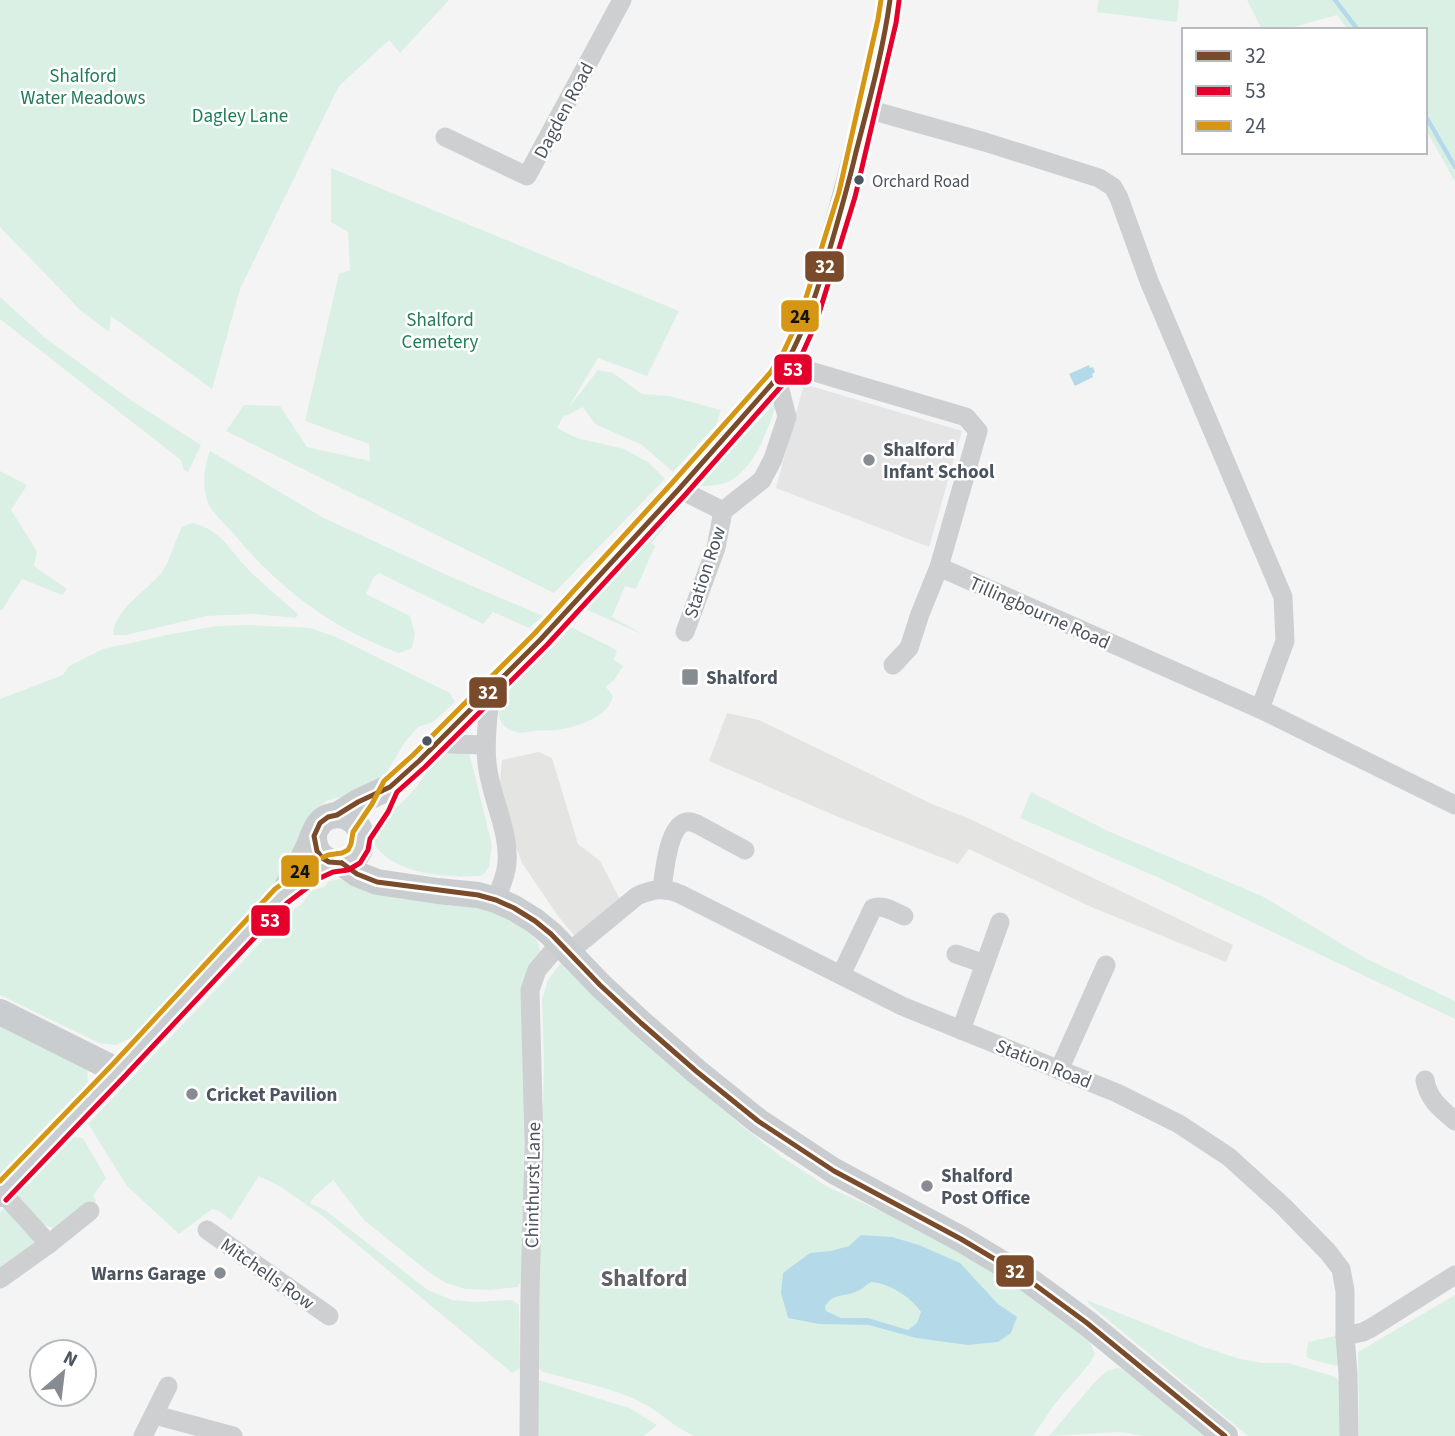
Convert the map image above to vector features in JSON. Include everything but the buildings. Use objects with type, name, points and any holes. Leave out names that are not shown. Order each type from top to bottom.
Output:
[{"type":"main road","points":[[281,896],[322,821],[390,787],[442,738],[589,588],[782,371],[808,320],[847,194],[890,0]]},
{"type":"main road","points":[[1,1193],[281,896],[315,871],[354,857],[369,821],[380,808],[390,787]]},
{"type":"main road","points":[[337,815],[351,819],[357,825],[361,840],[372,858],[402,885]]},
{"type":"main road","points":[[314,836],[317,851],[322,858],[377,882],[478,895],[514,908],[535,921],[641,1023],[758,1121],[834,1171],[1023,1276],[1087,1323],[1225,1436]]},
{"type":"main road","points":[[0,1012],[118,1071]]},
{"type":"street","name":"Dagden Road","points":[[445,137],[527,176],[622,0]]},
{"type":"street","points":[[867,108],[1099,178],[1113,187],[1149,281],[1283,597],[1285,641],[1260,709]]},
{"type":"street","points":[[782,371],[966,416],[978,431],[939,566],[919,614],[909,648],[893,665]]},
{"type":"street","name":"Station Row","points":[[685,632],[716,548],[723,511],[762,480],[773,459],[787,417],[782,371]]},
{"type":"street","name":"Station Row","points":[[679,489],[723,511]]},
{"type":"street","name":"Tillingbourne Road","points":[[939,566],[1260,709],[1455,805]]},
{"type":"street","points":[[491,687],[486,745],[488,776],[505,838],[508,860],[496,900]]},
{"type":"street","points":[[442,738],[451,744],[486,745]]},
{"type":"street","points":[[565,948],[637,897],[662,889],[668,848],[683,823],[697,824],[745,850]]},
{"type":"street","name":"Station Road","points":[[662,889],[680,894],[902,1006],[1139,1103],[1189,1130],[1229,1157],[1283,1206],[1320,1243],[1341,1269],[1345,1291],[1349,1436]]},
{"type":"street","points":[[841,975],[873,908],[883,907],[904,916]]},
{"type":"street","points":[[961,1030],[1000,922]]},
{"type":"street","name":"Chinthurst Lane","points":[[529,1436],[534,1144],[530,990],[537,970],[565,948]]},
{"type":"street","points":[[956,954],[985,964]]},
{"type":"street","points":[[1059,1070],[1106,965]]},
{"type":"street","points":[[1425,1080],[1430,1097],[1455,1121]]},
{"type":"street","points":[[1,1193],[49,1244]]},
{"type":"street","points":[[0,1279],[90,1211]]},
{"type":"street","name":"Mitchells Row","points":[[207,1230],[329,1316]]},
{"type":"street","points":[[1345,1336],[1363,1332],[1379,1324],[1455,1275]]},
{"type":"street","points":[[143,1436],[168,1386]]},
{"type":"street","points":[[155,1415],[233,1436]]},
{"type":"shaded area","name":"Shalford Infant School","points":[[804,384],[962,431],[929,547],[776,488]]},
{"type":"shaded area","points":[[727,713],[759,720],[1233,945],[1226,962],[1089,906],[969,849],[958,864],[836,816],[709,761]]},
{"type":"shaded area","points":[[538,752],[552,758],[578,844],[600,861],[622,903],[577,939],[522,863],[505,817],[500,783],[502,760]]},
{"type":"green space","points":[[0,0],[449,0],[400,53],[389,40],[339,86],[240,289],[212,389],[111,316],[109,332],[80,310],[0,227]]},
{"type":"green space","points":[[1099,0],[1179,0],[1177,22],[1097,12]]},
{"type":"green space","points":[[1247,0],[1455,0],[1455,182],[1427,132],[1427,28],[1347,28],[1337,15],[1290,28],[1261,28]]},
{"type":"green space","name":"Shalford Cemetery","points":[[331,168],[679,311],[647,376],[598,358],[569,407],[598,370],[613,373],[642,394],[669,396],[721,410],[716,425],[673,472],[642,445],[595,424],[583,407],[564,415],[557,428],[577,438],[624,449],[648,462],[665,479],[554,593],[226,431],[244,405],[280,406],[307,447],[370,461],[369,444],[305,421],[339,274],[350,270],[348,232],[331,222]]},
{"type":"green space","points":[[0,297],[44,337],[132,401],[201,445],[188,472],[184,470],[181,460],[0,319]]},
{"type":"green space","points":[[778,400],[760,445],[747,467],[725,483],[696,486]]},
{"type":"green space","points":[[210,451],[324,518],[543,616],[529,628],[493,612],[483,624],[379,573],[374,577],[366,594],[410,616],[415,634],[412,648],[399,653],[351,632],[287,588],[249,552],[212,510],[204,484]]},
{"type":"green space","points":[[0,471],[27,485],[11,510],[37,551],[34,566],[67,589],[62,595],[22,579],[2,610],[0,609]]},
{"type":"green space","points":[[680,502],[682,506],[651,543],[655,546],[636,589],[625,586],[612,617],[644,635],[583,608]]},
{"type":"green space","points":[[192,523],[203,526],[220,537],[253,574],[298,614],[296,618],[253,614],[207,616],[126,635],[113,635],[125,609],[162,572],[182,527]]},
{"type":"green space","points":[[216,626],[310,628],[336,637],[450,693],[455,702],[433,722],[418,727],[405,742],[383,778],[346,796],[328,800],[313,812],[303,825],[298,846],[289,864],[257,909],[131,1038],[116,1045],[99,1043],[0,995],[0,699],[63,675],[69,666],[103,649]]},
{"type":"green space","points":[[571,627],[617,650],[614,660],[623,666],[606,687],[613,696],[611,703],[595,718],[567,728],[521,733],[508,729],[499,716],[502,696],[517,677]]},
{"type":"green space","points":[[440,750],[468,751],[470,756],[492,845],[489,867],[480,876],[440,875],[411,869],[387,858],[373,840],[376,824],[413,791]]},
{"type":"green space","points":[[1031,792],[1108,831],[1262,896],[1365,958],[1455,1001],[1455,1019],[1157,877],[1020,818]]},
{"type":"green space","points":[[342,879],[494,908],[519,923],[537,941],[541,953],[522,1016],[522,1281],[517,1287],[465,1289],[446,1283],[364,1220],[333,1180],[310,1203],[325,1210],[428,1290],[452,1300],[512,1300],[519,1305],[520,1368],[512,1373],[324,1217],[281,1187],[259,1176],[231,1220],[212,1209],[179,1234],[127,1186],[88,1124],[260,943],[301,905],[312,890],[324,887],[329,881]]},
{"type":"green space","points":[[560,964],[567,964],[608,1009],[780,1156],[828,1187],[913,1226],[997,1274],[1067,1321],[1090,1342],[1095,1354],[1090,1363],[1054,1405],[1033,1436],[694,1436],[636,1400],[543,1372],[537,1367],[544,1063],[542,1000],[548,980]]},
{"type":"green space","points":[[0,1019],[87,1068],[88,1082],[71,1105],[0,1179]]},
{"type":"green space","points":[[74,1137],[83,1138],[106,1178],[93,1196],[96,1201],[81,1215],[65,1227],[51,1227],[38,1221],[18,1200],[19,1192]]},
{"type":"green space","points":[[3,1209],[10,1210],[34,1237],[35,1244],[0,1273],[0,1212]]},
{"type":"green space","points":[[1455,1295],[1455,1436],[1359,1436],[1358,1352]]},
{"type":"green space","points":[[1087,1300],[1240,1359],[1262,1363],[1288,1363],[1336,1377],[1344,1391],[1344,1436],[1248,1436]]},
{"type":"green space","points":[[1340,1335],[1341,1360],[1336,1366],[1306,1356],[1308,1342]]},
{"type":"green space","points":[[1126,1369],[1208,1436],[1145,1436],[1120,1432],[1049,1436],[1095,1382],[1107,1371]]},
{"type":"green space","points":[[536,1379],[629,1408],[657,1425],[644,1436],[534,1436]]},
{"type":"water","points":[[1089,365],[1095,372],[1093,377],[1075,386],[1069,374]]},
{"type":"water","points":[[861,1235],[892,1237],[919,1245],[960,1263],[998,1304],[1017,1317],[1011,1333],[998,1342],[968,1345],[916,1338],[869,1325],[819,1324],[788,1318],[781,1293],[783,1273],[810,1253],[849,1246]],"holes":[[[871,1282],[885,1285],[912,1301],[921,1312],[917,1323],[908,1330],[868,1318],[841,1318],[826,1311],[825,1307],[834,1297],[856,1292]]]},
{"type":"waterway","points":[[1335,0],[1356,28]]},
{"type":"waterway","points":[[1427,118],[1455,167]]},
{"type":"transit line","name":"24","points":[[0,1181],[275,889],[311,863],[348,850],[353,832],[384,781],[535,633],[770,373],[800,317],[839,192],[881,0]]},
{"type":"transit line","name":"32","points":[[342,863],[329,862],[317,851],[314,836],[320,823],[390,787],[419,761],[541,639],[679,489],[777,378],[786,364],[813,303],[828,255],[875,76],[890,0]]},
{"type":"transit line","name":"53","points":[[6,1200],[287,903],[320,878],[333,872],[348,870],[360,863],[368,850],[370,839],[388,812],[397,792],[547,645],[784,383],[799,361],[816,323],[855,197],[899,1]]},
{"type":"transit line","name":"32","points":[[342,863],[357,874],[377,882],[478,895],[496,900],[535,921],[641,1023],[758,1121],[834,1171],[961,1239],[1023,1276],[1087,1323],[1225,1436]]},
{"type":"place","name":"Orchard Road","points":[[859,180]]},
{"type":"place","name":"Shalford Infant School","points":[[869,460]]},
{"type":"place","name":"Shalford","points":[[690,677]]},
{"type":"place","name":"Cricket Pavilion","points":[[192,1094]]},
{"type":"place","name":"Shalford Post Office","points":[[927,1186]]},
{"type":"place","name":"Warns Garage","points":[[220,1273]]},
{"type":"district","name":"Shalford","points":[[644,1278]]},
{"type":"park label","name":"Shalford Water Meadows","points":[[83,86]]},
{"type":"park label","name":"Dagley Lane","points":[[240,115]]}]
